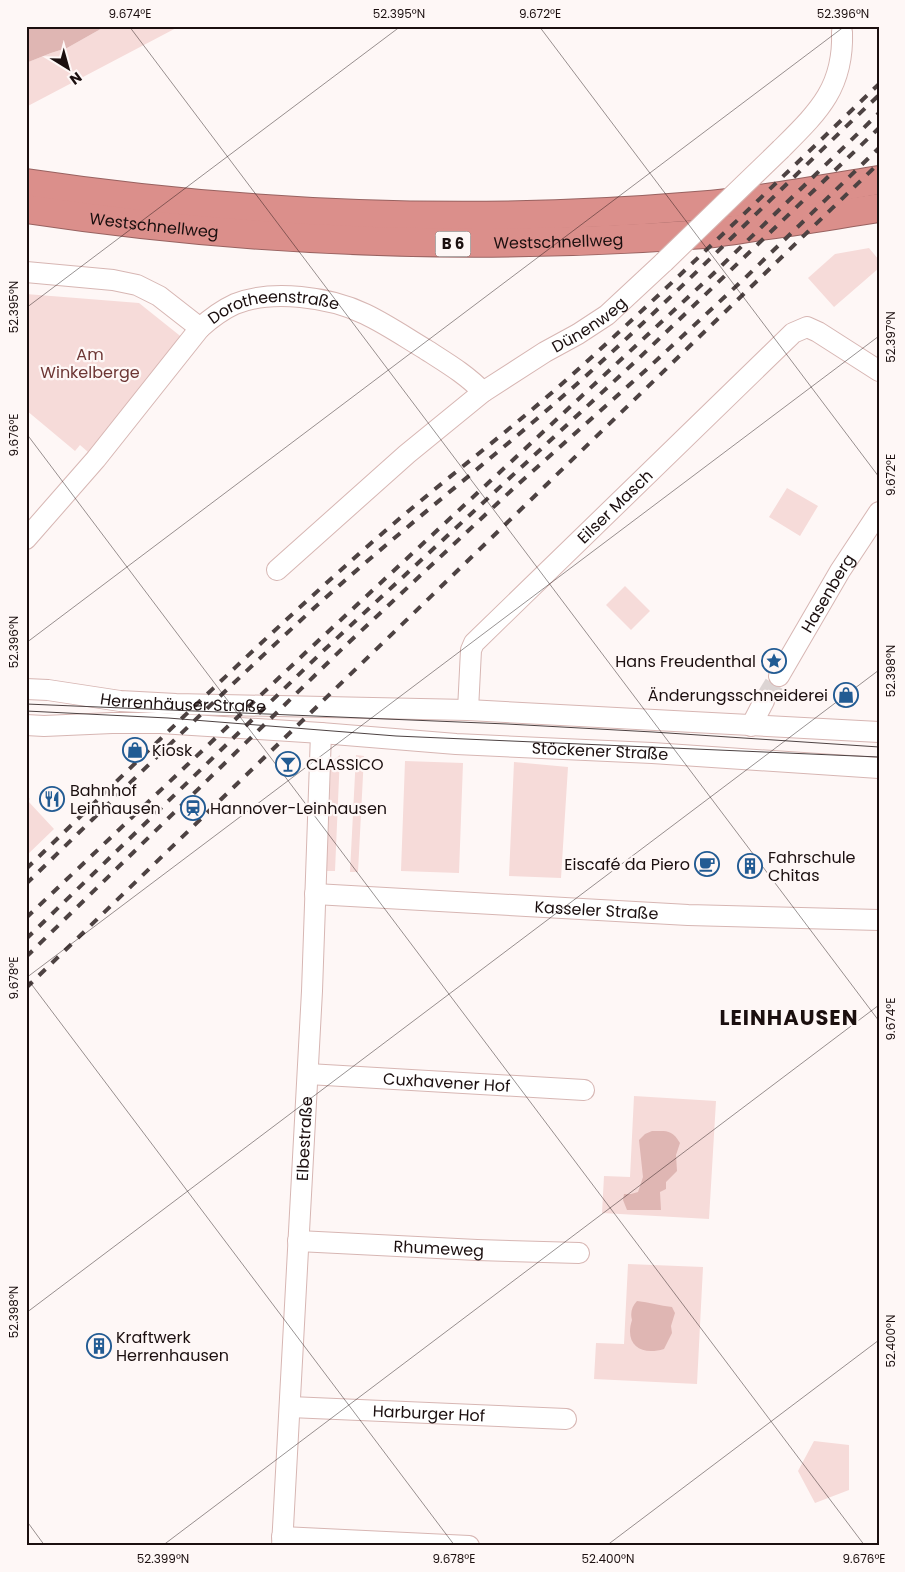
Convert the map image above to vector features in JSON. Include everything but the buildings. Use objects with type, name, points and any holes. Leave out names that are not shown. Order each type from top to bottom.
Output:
[{"type":"highway","name":"Westschnellweg","points":[[26,184],[209,205],[332,214],[458,217],[583,214],[698,206],[879,180]]},
{"type":"highway","name":"Westschnellweg","points":[[26,210],[208,232],[332,240],[458,244],[583,241],[706,234],[879,208]]},
{"type":"street","name":"Dünenweg","points":[[277,570],[406,454],[483,392],[607,315],[664,262],[815,114],[829,94],[838,70],[842,48],[842,32]]},
{"type":"street","name":"Dorotheenstraße","points":[[26,272],[113,280],[137,285],[159,296],[182,312],[200,328],[213,317],[235,304],[264,297],[289,296],[336,304],[363,313],[390,327],[471,379],[483,392]]},
{"type":"street","name":"Eilser Masch","points":[[468,710],[471,650],[480,636],[793,332],[807,327],[879,371]]},
{"type":"street","points":[[26,539],[96,459],[200,328]]},
{"type":"street","name":"Hasenberg","points":[[779,676],[840,571],[879,512]]},
{"type":"street","name":"Herrenhäuser Straße","points":[[26,689],[129,702],[339,708]]},
{"type":"street","points":[[752,726],[764,701]]},
{"type":"street","name":"Stöckener Straße","points":[[339,708],[468,710],[879,732]]},
{"type":"street","name":"Herrenhäuser Straße","points":[[26,726],[160,723],[321,733]]},
{"type":"street","name":"Stöckener Straße","points":[[321,733],[439,743],[652,753],[879,768]]},
{"type":"street","name":"Elbestraße","points":[[282,1541],[308,1074],[321,733]]},
{"type":"street","name":"Kasseler Straße","points":[[315,894],[688,915],[879,920]]},
{"type":"street","name":"Cuxhavener Hof","points":[[308,1074],[584,1090]]},
{"type":"street","name":"Rhumeweg","points":[[298,1241],[477,1250],[579,1252]]},
{"type":"street","name":"Harburger Hof","points":[[290,1407],[566,1419]]},
{"type":"street","points":[[282,1541],[470,1546]]},
{"type":"green space","points":[[106,26],[180,26],[26,107],[26,63],[67,48]]},
{"type":"green space","points":[[869,248],[879,260],[879,268],[834,307],[808,278],[835,254]]},
{"type":"green space","name":"Am Winkelberge","points":[[26,294],[139,303],[189,343],[96,459],[80,445],[75,451],[26,410]]},
{"type":"green space","points":[[787,488],[818,506],[800,536],[769,517]]},
{"type":"green space","points":[[625,586],[650,611],[631,630],[606,605]]},
{"type":"green space","points":[[340,755],[335,871],[326,871],[331,762]]},
{"type":"green space","points":[[356,755],[364,756],[358,872],[350,872]]},
{"type":"green space","points":[[405,761],[463,763],[459,873],[401,871]]},
{"type":"green space","points":[[514,762],[568,767],[561,878],[509,876]]},
{"type":"green space","points":[[26,795],[30,799],[28,801],[54,829],[26,856]]},
{"type":"green space","points":[[634,1096],[716,1101],[709,1219],[602,1213],[604,1176],[630,1177]]},
{"type":"green space","points":[[628,1264],[703,1267],[697,1384],[594,1379],[596,1343],[624,1344]]},
{"type":"green space","points":[[814,1441],[849,1445],[849,1490],[815,1503],[798,1471]]},
{"type":"shaded area","points":[[26,26],[106,26],[67,48],[26,63]]},
{"type":"shaded area","points":[[652,1131],[665,1131],[677,1138],[680,1143],[676,1155],[677,1171],[666,1182],[666,1189],[660,1192],[661,1210],[627,1210],[623,1200],[624,1194],[638,1192],[643,1177],[639,1140],[645,1134]]},
{"type":"shaded area","points":[[637,1301],[672,1307],[675,1313],[671,1326],[672,1333],[664,1349],[648,1351],[636,1346],[633,1342],[630,1336],[631,1312]]},
{"type":"tunnel","points":[[764,701],[779,676]]},
{"type":"tram line","points":[[26,704],[507,724],[879,747]]},
{"type":"tram line","points":[[26,711],[168,718],[396,736],[879,757]]},
{"type":"railway","points":[[26,869],[325,584],[395,522],[583,365],[879,84]]},
{"type":"railway","points":[[26,884],[204,711],[313,609],[554,404],[625,340],[879,95]]},
{"type":"railway","points":[[26,918],[303,655],[712,275],[879,113]]},
{"type":"railway","points":[[26,939],[322,652],[637,360],[879,128]]},
{"type":"railway","points":[[26,957],[345,646],[516,486],[646,370],[745,278],[879,148]]},
{"type":"railway","points":[[26,988],[879,163]]},
{"type":"place","name":"Hans Freudenthal","points":[[774,661]]},
{"type":"place","name":"Änderungsschneiderei","points":[[846,695]]},
{"type":"place","name":"Kiosk","points":[[135,750]]},
{"type":"place","name":"CLASSICO","points":[[288,764]]},
{"type":"place","name":"Bahnhof Leinhausen","points":[[52,799]]},
{"type":"place","name":"Hannover-Leinhausen","points":[[193,808]]},
{"type":"place","name":"Eiscafé da Piero","points":[[707,864]]},
{"type":"place","name":"Fahrschule Chitas","points":[[750,866]]},
{"type":"place","name":"Kraftwerk Herrenhausen","points":[[99,1346]]},
{"type":"district","name":"LEINHAUSEN","points":[[789,1018]]}]
